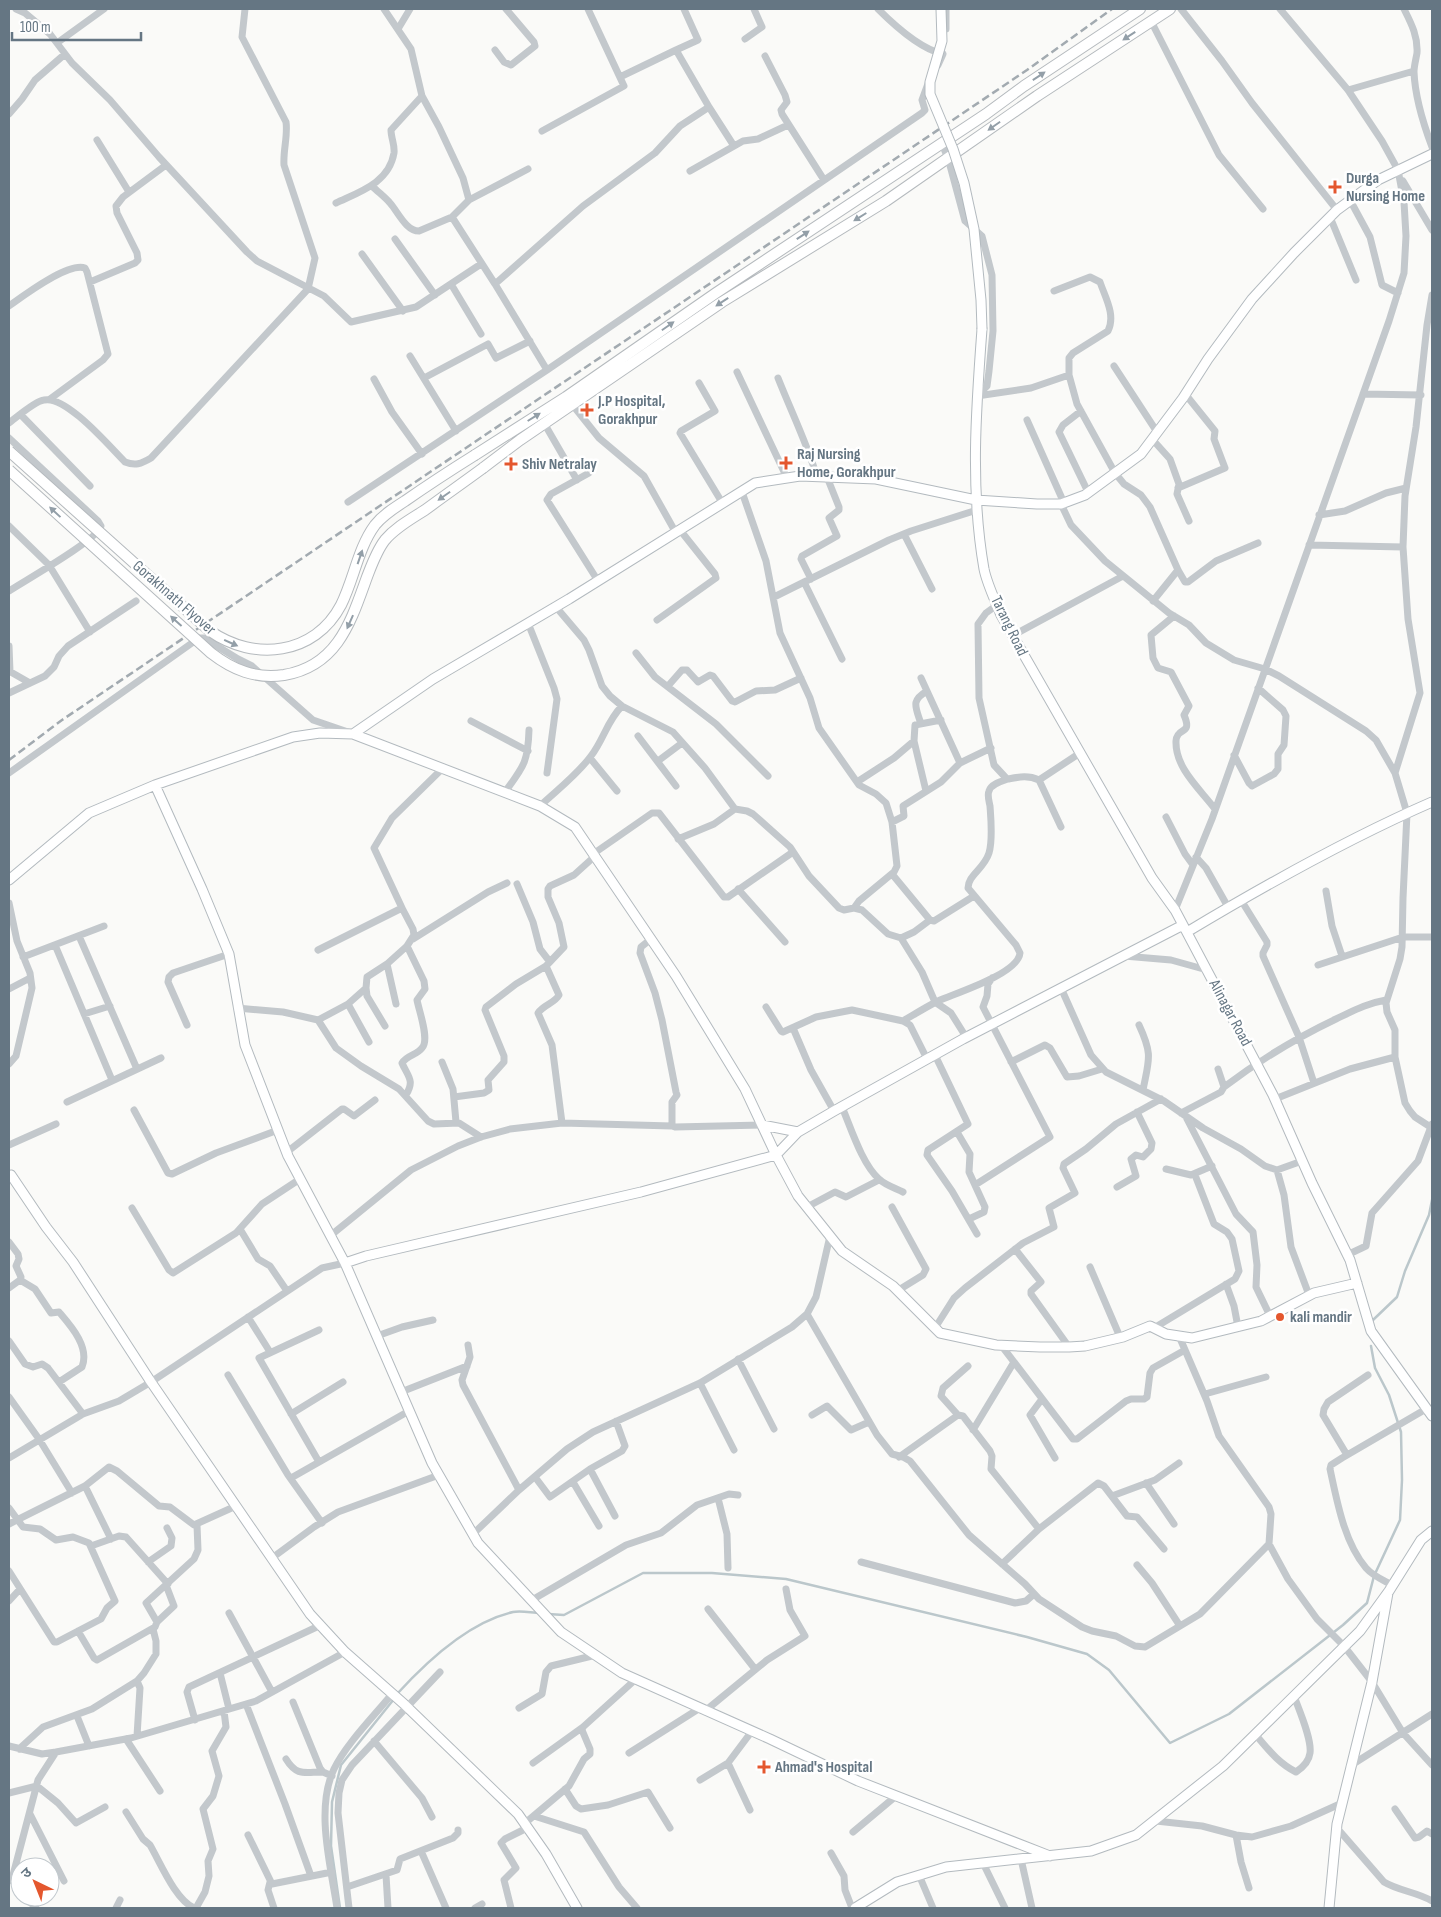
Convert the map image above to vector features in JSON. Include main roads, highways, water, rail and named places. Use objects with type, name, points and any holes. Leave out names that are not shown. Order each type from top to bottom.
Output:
[{"type":"main road","points":[[569,401],[716,293],[942,144],[1140,9]]},
{"type":"main road","points":[[569,401],[722,302],[886,201],[1037,96],[1170,9]]},
{"type":"main road","name":"Gorakhnath Flyover","points":[[9,470],[211,653],[234,668],[254,675],[268,677],[304,670],[329,652],[347,630],[370,569],[385,540],[400,526],[544,423],[569,401]]},
{"type":"main road","name":"Gorakhnath Flyover","points":[[9,451],[210,631],[241,648],[276,650],[305,641],[329,622],[340,607],[348,590],[365,541],[376,523],[385,515],[492,443],[569,401]]},
{"type":"waterway","points":[[1373,1320],[1397,1297],[1405,1271],[1429,1215],[1432,1200]]},
{"type":"waterway","points":[[548,1614],[564,1615],[643,1573],[712,1573],[786,1579],[1027,1637],[1087,1654],[1109,1670],[1170,1743],[1229,1714],[1343,1625],[1367,1603],[1374,1576],[1400,1520],[1402,1480],[1401,1432],[1389,1395],[1375,1368],[1371,1346]]},
{"type":"waterway","points":[[397,1694],[435,1656],[481,1624],[513,1612],[540,1613]]},
{"type":"waterway","points":[[340,1908],[331,1846],[332,1802],[341,1765],[394,1699]]},
{"type":"railway","points":[[9,760],[62,720],[1027,70],[1112,9]]},
{"type":"place","name":"Durga Nursing Home","points":[[1335,187]]},
{"type":"place","name":"J.P Hospital, Gorakhpur","points":[[587,410]]},
{"type":"place","name":"Raj Nursing Home, Gorakhpur","points":[[786,463]]},
{"type":"place","name":"Shiv Netralay","points":[[511,464]]},
{"type":"place","name":"kali mandir","points":[[1280,1317]]},
{"type":"place","name":"Ahmad's Hospital","points":[[764,1767]]}]
